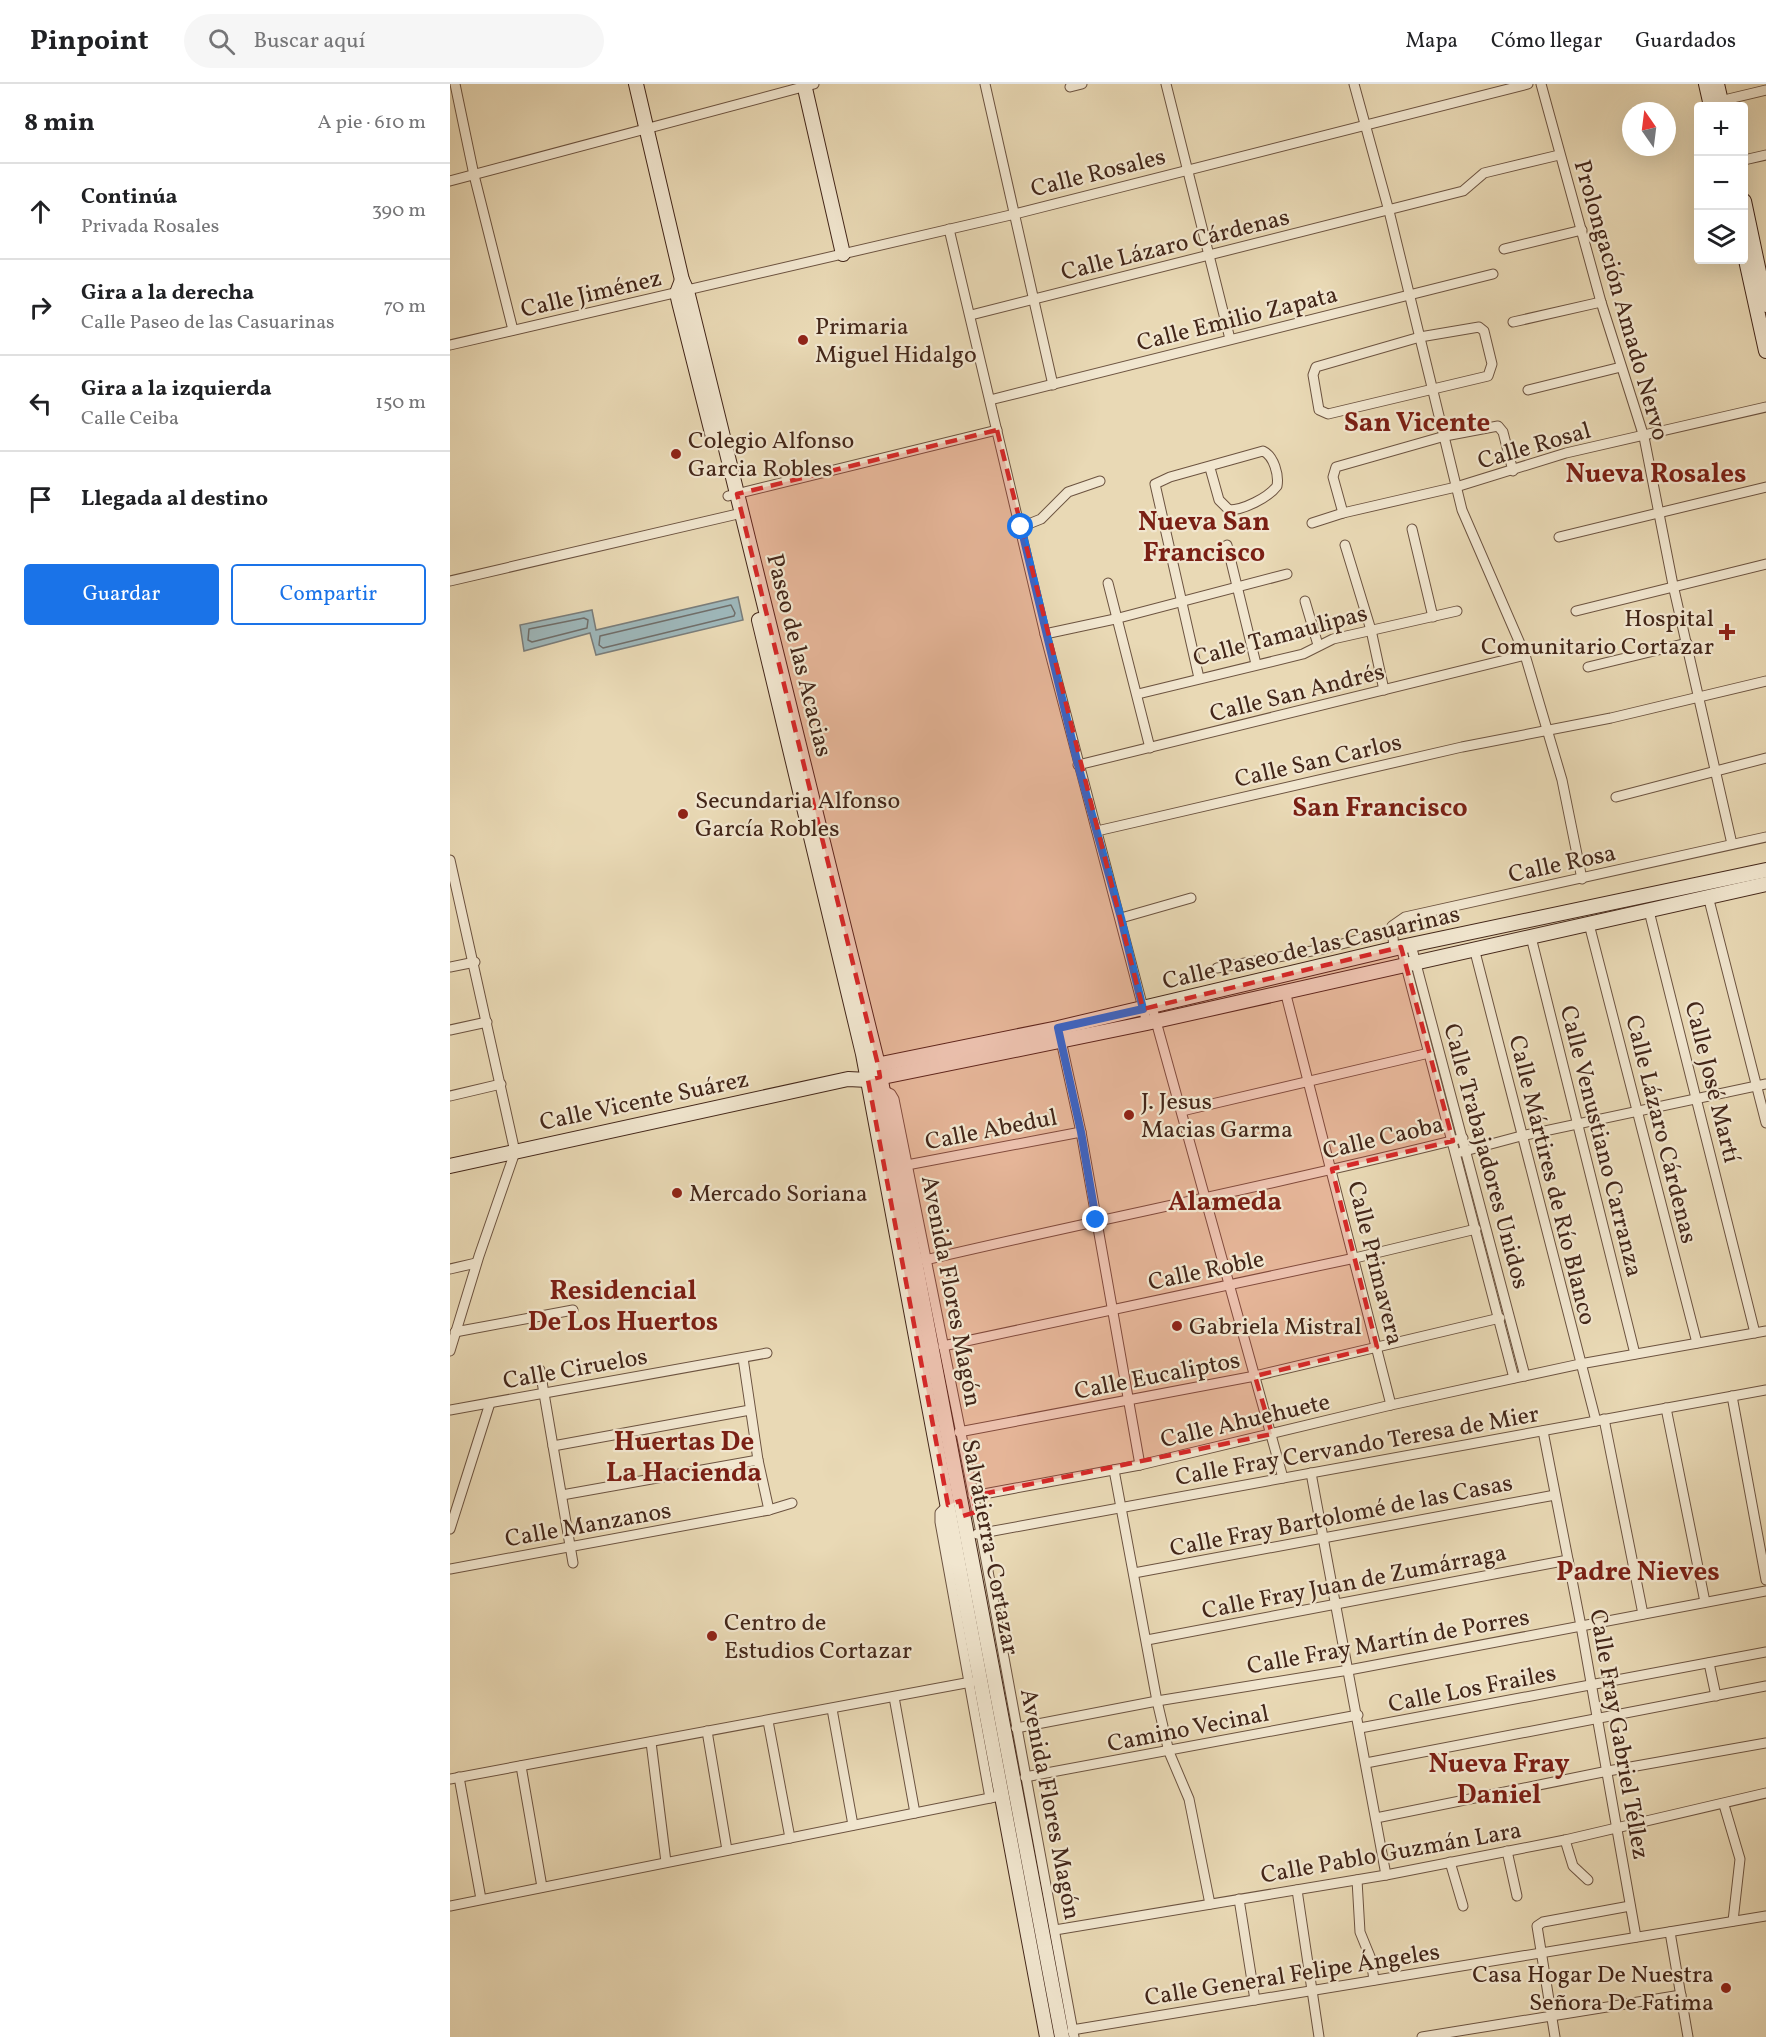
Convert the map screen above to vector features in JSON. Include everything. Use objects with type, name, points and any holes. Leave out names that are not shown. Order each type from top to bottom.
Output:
[{"type":"main road","name":"Paseo de las Acacias","points":[[636,84],[682,288],[875,1076]]},
{"type":"main road","points":[[1706,84],[1716,102]]},
{"type":"main road","points":[[1717,84],[1718,102]]},
{"type":"main road","points":[[808,85],[843,254]]},
{"type":"main road","points":[[1745,210],[1766,305]]},
{"type":"main road","points":[[1746,264],[1765,343]]},
{"type":"main road","name":"Calle Paseo de las Casuarinas","points":[[1060,1035],[1147,1008],[1397,941],[1766,870]]},
{"type":"main road","name":"Calle Paseo de las Casuarinas","points":[[875,1076],[1060,1035],[1152,1022],[1766,884]]},
{"type":"main road","name":"Calle Vicente Suárez","points":[[450,1166],[848,1078],[875,1076]]},
{"type":"main road","name":"Salvatierra-Cortazar","points":[[875,1076],[960,1510],[1069,2035]]},
{"type":"main road","name":"Salvatierra-Cortazar","points":[[967,1537],[973,1669],[1047,2037]]},
{"type":"street","points":[[455,84],[474,175],[513,330]]},
{"type":"street","points":[[985,84],[1053,385]]},
{"type":"street","points":[[1070,87],[1082,84]]},
{"type":"street","points":[[1166,84],[1230,339]]},
{"type":"street","points":[[1354,84],[1434,388],[1456,487],[1467,522],[1525,655],[1566,800],[1582,879]]},
{"type":"street","name":"Calle Rosales","points":[[682,288],[1015,214],[1528,84]]},
{"type":"street","name":"Prolongación Amado Nervo","points":[[1541,84],[1601,302],[1644,437],[1673,585],[1717,770],[1732,844]]},
{"type":"street","points":[[450,181],[808,85]]},
{"type":"street","points":[[1728,102],[1766,90]]},
{"type":"street","points":[[1748,159],[1766,154]]},
{"type":"street","name":"Calle Lázaro Cárdenas","points":[[971,315],[1463,191],[1484,173],[1559,155]]},
{"type":"street","points":[[949,229],[1078,765],[1147,1008],[1182,1111],[1228,1285],[1283,1478]]},
{"type":"street","points":[[1504,249],[1582,230]]},
{"type":"street","name":"Calle Emilio Zapata","points":[[990,400],[1493,274]]},
{"type":"street","name":"Calle Jiménez","points":[[450,345],[682,288]]},
{"type":"street","points":[[1513,322],[1601,302]]},
{"type":"street","points":[[1479,327],[1485,331],[1492,364],[1488,375],[1434,388],[1328,414],[1319,410],[1313,375],[1316,367],[1420,336],[1479,327]]},
{"type":"street","points":[[1528,390],[1621,367]]},
{"type":"street","name":"Calle Rosal","points":[[1312,524],[1343,513],[1456,487],[1566,453],[1644,437],[1766,407]]},
{"type":"street","points":[[1343,513],[1333,477],[1336,467],[1445,436],[1498,426],[1503,432],[1513,471]]},
{"type":"street","points":[[733,495],[998,430]]},
{"type":"street","points":[[1199,678],[1179,602],[1154,488],[1160,480],[1210,468],[1263,451],[1272,459],[1277,486],[1257,500],[1228,510],[1219,500],[1210,468]]},
{"type":"street","points":[[1021,527],[1041,519],[1068,492],[1100,481]]},
{"type":"street","points":[[1559,537],[1766,487]]},
{"type":"street","points":[[450,581],[737,514]]},
{"type":"street","points":[[1412,529],[1433,617]]},
{"type":"street","points":[[1227,545],[1256,664]]},
{"type":"street","points":[[1345,545],[1371,630],[1384,690]]},
{"type":"street","points":[[1576,611],[1673,585],[1766,564]]},
{"type":"street","points":[[1045,634],[1115,619],[1287,574]]},
{"type":"street","points":[[1108,583],[1115,619],[1138,694],[1150,748]]},
{"type":"street","points":[[1305,601],[1318,645]]},
{"type":"street","name":"Calle Tamaulipas","points":[[1138,694],[1303,654],[1318,645],[1371,630],[1457,611]]},
{"type":"street","points":[[1588,666],[1687,643]]},
{"type":"street","name":"Calle San Andrés","points":[[1078,765],[1525,655]]},
{"type":"street","name":"Calle San Carlos","points":[[1097,831],[1766,681]]},
{"type":"street","points":[[1616,797],[1766,758]]},
{"type":"street","name":"Calle Rosa","points":[[1397,941],[1395,922],[1405,917],[1766,837]]},
{"type":"street","points":[[450,860],[454,896],[475,962],[515,1152],[455,1326],[450,1351]]},
{"type":"street","points":[[1708,896],[1762,1085],[1766,1123]]},
{"type":"street","points":[[1121,918],[1191,898]]},
{"type":"street","name":"Calle José Martí","points":[[1649,911],[1698,1098],[1755,1333]]},
{"type":"street","name":"Calle Lázaro Cárdenas","points":[[1589,924],[1697,1343]]},
{"type":"street","name":"Calle Venustiano Carranza","points":[[1531,937],[1635,1354]]},
{"type":"street","points":[[1217,968],[1323,949],[1397,941]]},
{"type":"street","name":"Calle Trabajadores Unidos","points":[[1397,941],[1410,963],[1463,1138],[1525,1376]]},
{"type":"street","name":"Calle Mártires de Río Blanco","points":[[1474,948],[1580,1364],[1600,1420],[1643,1614]]},
{"type":"street","points":[[450,967],[475,962]]},
{"type":"street","name":"Calle Trabajadores Unidos","points":[[1410,963],[1429,1053],[1514,1378]]},
{"type":"street","name":"Calle Primavera","points":[[1285,991],[1391,1405]]},
{"type":"street","points":[[450,1030],[487,1022]]},
{"type":"street","points":[[1060,1035],[1081,1132],[1140,1464]]},
{"type":"street","points":[[1182,1111],[1429,1053]]},
{"type":"street","name":"Avenida Flores Magón","points":[[875,1076],[894,1099],[973,1496],[960,1510],[1016,1728],[1055,1930],[1069,2035]]},
{"type":"street","points":[[450,1096],[501,1084]]},
{"type":"street","points":[[1456,1154],[1521,1136],[1762,1085]]},
{"type":"street","name":"Calle Abedul","points":[[907,1165],[1081,1132]]},
{"type":"street","name":"Calle Caoba","points":[[925,1260],[1096,1220],[1206,1199],[1463,1138]]},
{"type":"street","name":"Calle Roble","points":[[942,1346],[1354,1258],[1476,1229]]},
{"type":"street","points":[[450,1269],[476,1263]]},
{"type":"street","points":[[455,1326],[573,1310]]},
{"type":"street","name":"Calle Eucaliptos","points":[[959,1432],[1255,1376],[1500,1318]]},
{"type":"street","name":"Calle Ahuehuete","points":[[973,1496],[1114,1470],[1391,1405],[1580,1364],[1766,1331]]},
{"type":"street","name":"Calle Ciruelos","points":[[450,1410],[767,1353]]},
{"type":"street","points":[[743,1358],[758,1460],[769,1510]]},
{"type":"street","points":[[540,1370],[573,1563]]},
{"type":"street","name":"Calle Fray Cervando Teresa de Mier","points":[[967,1537],[1121,1506],[1766,1390]]},
{"type":"street","points":[[1732,1396],[1766,1580]]},
{"type":"street","points":[[450,1529],[490,1403]]},
{"type":"street","points":[[1666,1408],[1705,1602]]},
{"type":"street","points":[[553,1446],[750,1410]]},
{"type":"street","name":"Calle Fray Gabriel Téllez","points":[[1543,1431],[1598,1717],[1636,1938]]},
{"type":"street","points":[[562,1495],[758,1460]]},
{"type":"street","points":[[1114,1470],[1157,1701],[1169,1752],[1189,1799],[1210,1904]]},
{"type":"street","points":[[1311,1473],[1325,1538],[1386,1875]]},
{"type":"street","name":"Calle Fray Bartolomé de las Casas","points":[[1134,1573],[1555,1495]]},
{"type":"street","name":"Calle Manzanos","points":[[450,1569],[769,1510],[792,1503]]},
{"type":"street","points":[[450,1906],[997,1797],[971,1682],[973,1669],[939,1522],[940,1513],[960,1510]]},
{"type":"street","name":"Calle Fray Juan de Zumárraga","points":[[1147,1640],[1568,1560]]},
{"type":"street","name":"Calle Fray Martín de Porres","points":[[1016,1728],[1157,1701],[1349,1670],[1766,1591]]},
{"type":"street","name":"Calle Los Frailes","points":[[1360,1728],[1766,1652]]},
{"type":"street","points":[[1709,1663],[1716,1696]]},
{"type":"street","points":[[481,1899],[455,1778],[971,1682]]},
{"type":"street","points":[[1366,1763],[1766,1686]]},
{"type":"street","points":[[894,1697],[915,1813]]},
{"type":"street","points":[[832,1709],[852,1825]]},
{"type":"street","name":"Camino Vecinal","points":[[1025,1777],[1358,1715]]},
{"type":"street","points":[[768,1721],[790,1838]]},
{"type":"street","points":[[707,1731],[727,1850]]},
{"type":"street","points":[[651,1742],[666,1862]]},
{"type":"street","points":[[1376,1818],[1766,1743]]},
{"type":"street","points":[[521,1766],[542,1887]]},
{"type":"street","name":"Calle Pablo Guzmán Lara","points":[[1055,1930],[1386,1875],[1565,1840],[1724,1805],[1766,1793]]},
{"type":"street","points":[[1724,1805],[1740,1859],[1733,1921]]},
{"type":"street","points":[[1565,1840],[1573,1866],[1588,1880]]},
{"type":"street","points":[[1507,1851],[1516,1896]]},
{"type":"street","points":[[1450,1862],[1463,1906]]},
{"type":"street","points":[[1357,1880],[1361,1937],[1371,1959],[1374,1980]]},
{"type":"street","points":[[1298,1890],[1319,2037]]},
{"type":"street","points":[[1239,1899],[1255,2000]]},
{"type":"street","points":[[1556,2037],[1537,1929],[1540,1923],[1630,1906]]},
{"type":"street","name":"Calle General Felipe Ángeles","points":[[1069,2035],[1255,2000],[1766,1916]]},
{"type":"street","points":[[1670,1932],[1688,2037]]},
{"type":"street","points":[[1422,2037],[1681,1995]]},
{"type":"highlighted area","points":[[997,430],[1143,1009],[1401,947],[1453,1141],[1332,1169],[1377,1347],[1255,1376],[1272,1434],[973,1496],[976,1512],[963,1516],[960,1501],[948,1505],[868,1080],[880,1077],[878,1065],[737,494]]},
{"type":"water","points":[[738,597],[743,620],[596,655],[590,633],[524,651],[520,625],[592,610],[596,630]]},
{"type":"place","name":"Primaria Miguel Hidalgo","points":[[803,340]]},
{"type":"place","name":"Colegio Alfonso Garcia Robles","points":[[676,454]]},
{"type":"place","name":"Hospital Comunitario Cortazar","points":[[1727,632]]},
{"type":"place","name":"Secundaria Alfonso García Robles","points":[[683,814]]},
{"type":"place","name":"J. Jesus Macias Garma","points":[[1129,1115]]},
{"type":"place","name":"Mercado Soriana","points":[[677,1193]]},
{"type":"place","name":"Gabriela Mistral","points":[[1177,1326]]},
{"type":"place","name":"Centro de Estudios Cortazar","points":[[712,1636]]},
{"type":"place","name":"Casa Hogar De Nuestra Señora De Fatima","points":[[1726,1988]]},
{"type":"district","name":"San Vicente","points":[[1417,422]]},
{"type":"district","name":"Nueva Rosales","points":[[1656,473]]},
{"type":"district","name":"Nueva San Francisco","points":[[1204,536]]},
{"type":"district","name":"San Francisco","points":[[1380,807]]},
{"type":"district","name":"Alameda","points":[[1225,1201]]},
{"type":"district","name":"Residencial De Los Huertos","points":[[623,1306]]},
{"type":"district","name":"Huertas De La Hacienda","points":[[684,1456]]},
{"type":"district","name":"Padre Nieves","points":[[1638,1571]]},
{"type":"district","name":"Nueva Fray Daniel","points":[[1499,1778]]},
{"type":"route","points":[[1021,527],[1078,765],[1121,918],[1143,1009],[1058,1028],[1081,1132],[1096,1220]]}]
